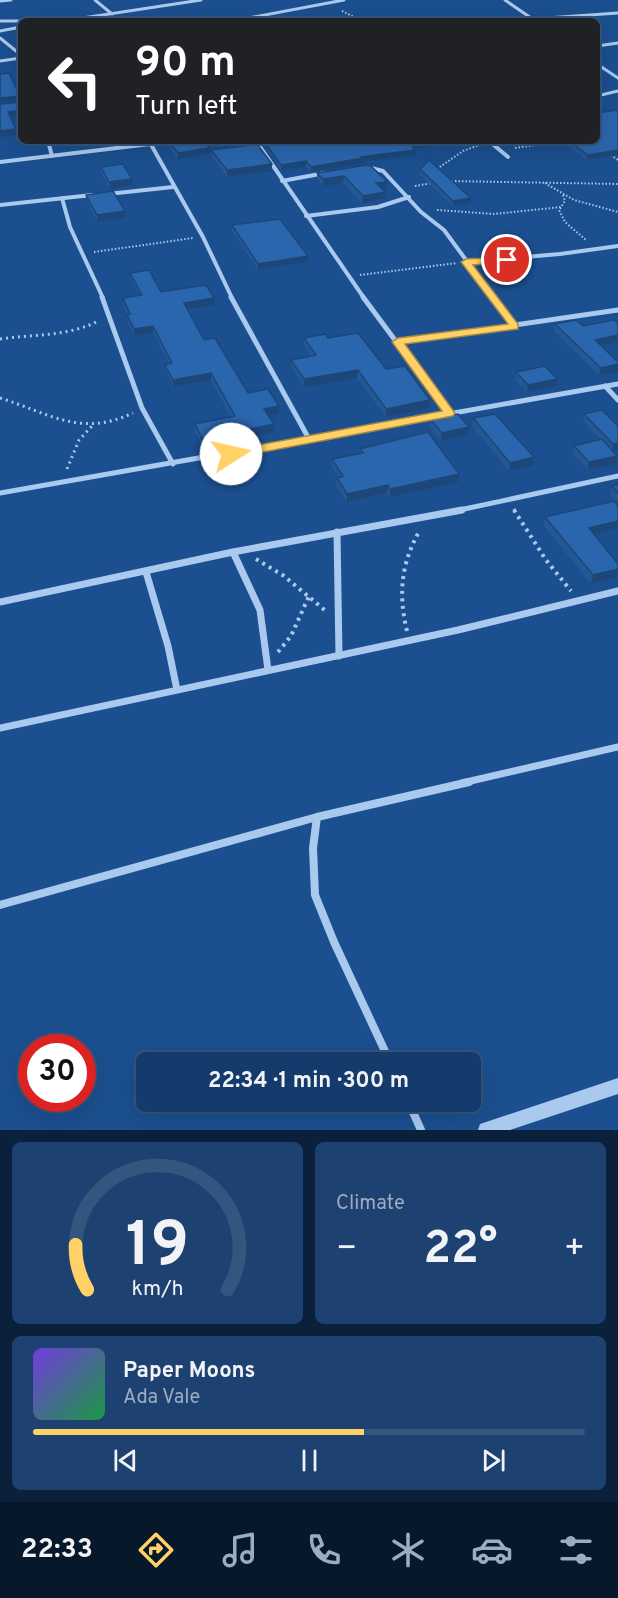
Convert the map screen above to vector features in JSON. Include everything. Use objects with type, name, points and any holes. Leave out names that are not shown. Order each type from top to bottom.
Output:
[{"type":"street","points":[[0,1],[11,0]]},
{"type":"street","points":[[95,0],[112,14]]},
{"type":"street","points":[[84,18],[201,0]]},
{"type":"street","points":[[249,18],[344,0]]},
{"type":"street","points":[[505,0],[530,18]]},
{"type":"street","points":[[557,18],[618,13]]},
{"type":"street","points":[[0,21],[18,21]]},
{"type":"street","points":[[0,31],[18,28]]},
{"type":"street","points":[[0,38],[18,54]]},
{"type":"street","points":[[600,46],[618,43]]},
{"type":"street","points":[[0,61],[18,58]]},
{"type":"street","points":[[600,66],[618,78]]},
{"type":"street","points":[[600,95],[618,91]]},
{"type":"street","points":[[49,144],[52,156]]},
{"type":"street","points":[[0,162],[135,144]]},
{"type":"street","points":[[150,144],[203,237],[232,298],[309,440]]},
{"type":"street","points":[[258,144],[348,276],[449,413]]},
{"type":"street","points":[[492,144],[508,157]]},
{"type":"street","points":[[358,168],[379,169],[409,197],[421,212],[444,230],[515,326]]},
{"type":"street","points":[[282,181],[328,173]]},
{"type":"street","points":[[0,205],[173,187]]},
{"type":"street","points":[[306,216],[378,207],[409,197]]},
{"type":"street","points":[[62,198],[70,227],[110,314],[142,408],[153,433],[173,464]]},
{"type":"street","points":[[466,262],[618,246]]},
{"type":"street","points":[[398,342],[618,310]]},
{"type":"street","points":[[0,494],[618,384]]},
{"type":"street","points":[[605,386],[618,400]]},
{"type":"street","points":[[0,602],[233,552],[423,517],[618,476]]},
{"type":"street","points":[[338,532],[339,656]]},
{"type":"street","points":[[233,552],[260,610],[267,667]]},
{"type":"street","points":[[146,572],[168,646],[177,690]]},
{"type":"street","points":[[0,728],[177,690],[267,667],[339,656],[618,591]]},
{"type":"street","points":[[0,905],[317,817],[618,747]]},
{"type":"street","points":[[317,817],[313,857],[315,895],[334,942],[385,1052]]},
{"type":"street","points":[[486,1130],[618,1086]]},
{"type":"street","points":[[413,1112],[421,1130]]},
{"type":"path","points":[[431,173],[463,151],[480,144]]},
{"type":"path","points":[[499,150],[541,144]]},
{"type":"path","points":[[600,148],[618,160]]},
{"type":"path","points":[[420,181],[415,186],[437,182]]},
{"type":"path","points":[[444,181],[618,184]]},
{"type":"path","points":[[544,182],[563,195],[618,212]]},
{"type":"path","points":[[563,195],[565,201],[560,213],[565,222],[597,249]]},
{"type":"path","points":[[421,212],[450,209],[494,214],[561,207]]},
{"type":"path","points":[[83,253],[203,237]]},
{"type":"path","points":[[348,276],[466,262]]},
{"type":"path","points":[[0,339],[13,336],[54,335],[84,329],[110,314]]},
{"type":"path","points":[[0,398],[21,404],[50,418],[72,424],[93,425],[118,420],[142,408]]},
{"type":"path","points":[[56,484],[70,464],[79,440],[93,425]]},
{"type":"path","points":[[508,500],[546,560],[579,601]]},
{"type":"path","points":[[409,640],[401,610],[401,572],[410,545],[422,525],[423,517]]},
{"type":"path","points":[[242,551],[284,576],[338,623]]},
{"type":"path","points":[[267,667],[291,636],[309,596]]},
{"type":"building","points":[[9,73],[18,96],[0,98],[0,74]]},
{"type":"building","points":[[18,102],[18,110],[8,112],[16,129],[0,131],[0,104]]},
{"type":"building","points":[[618,110],[618,150],[588,155],[573,144],[600,144],[600,113]]},
{"type":"building","points":[[171,144],[206,144],[209,148],[178,153]]},
{"type":"building","points":[[257,144],[272,164],[227,170],[211,150]]},
{"type":"building","points":[[266,144],[410,144],[415,150],[361,157],[363,158],[311,167],[306,161],[281,165]]},
{"type":"building","points":[[429,160],[471,198],[453,201],[420,169]]},
{"type":"building","points":[[123,164],[132,179],[109,182],[101,167]]},
{"type":"building","points":[[371,166],[387,182],[376,183],[385,192],[363,196],[344,176],[323,179],[317,173]]},
{"type":"building","points":[[113,191],[125,211],[97,215],[86,195]]},
{"type":"building","points":[[280,219],[308,256],[258,264],[232,225]]},
{"type":"building","points":[[149,270],[161,292],[206,285],[214,298],[184,303],[204,340],[215,338],[248,393],[268,389],[279,406],[264,409],[274,424],[204,442],[195,424],[235,416],[211,373],[173,380],[165,365],[172,363],[153,326],[134,329],[127,315],[130,314],[123,298],[142,295],[130,273]]},
{"type":"building","points":[[576,320],[583,326],[614,320],[618,323],[618,335],[595,340],[618,364],[601,368],[555,324]]},
{"type":"building","points":[[358,333],[386,369],[405,366],[430,400],[386,409],[358,370],[304,379],[291,360],[316,355],[304,338],[325,334],[328,338]]},
{"type":"building","points":[[545,366],[557,379],[528,385],[516,372]]},
{"type":"building","points":[[602,410],[618,425],[618,443],[613,444],[584,414]]},
{"type":"building","points":[[458,414],[469,427],[442,433],[431,420]]},
{"type":"building","points":[[495,414],[534,457],[510,463],[473,418]]},
{"type":"building","points":[[428,432],[459,474],[390,489],[388,485],[347,494],[337,478],[343,476],[332,459],[363,453],[360,449]]},
{"type":"building","points":[[602,439],[617,456],[589,462],[574,446]]},
{"type":"building","points":[[618,485],[618,493],[612,486]]},
{"type":"building","points":[[614,501],[618,506],[618,521],[589,528],[618,564],[618,569],[593,575],[545,517]]},
{"type":"route","points":[[231,454],[449,413],[398,342],[515,326],[466,262],[507,260]]}]
